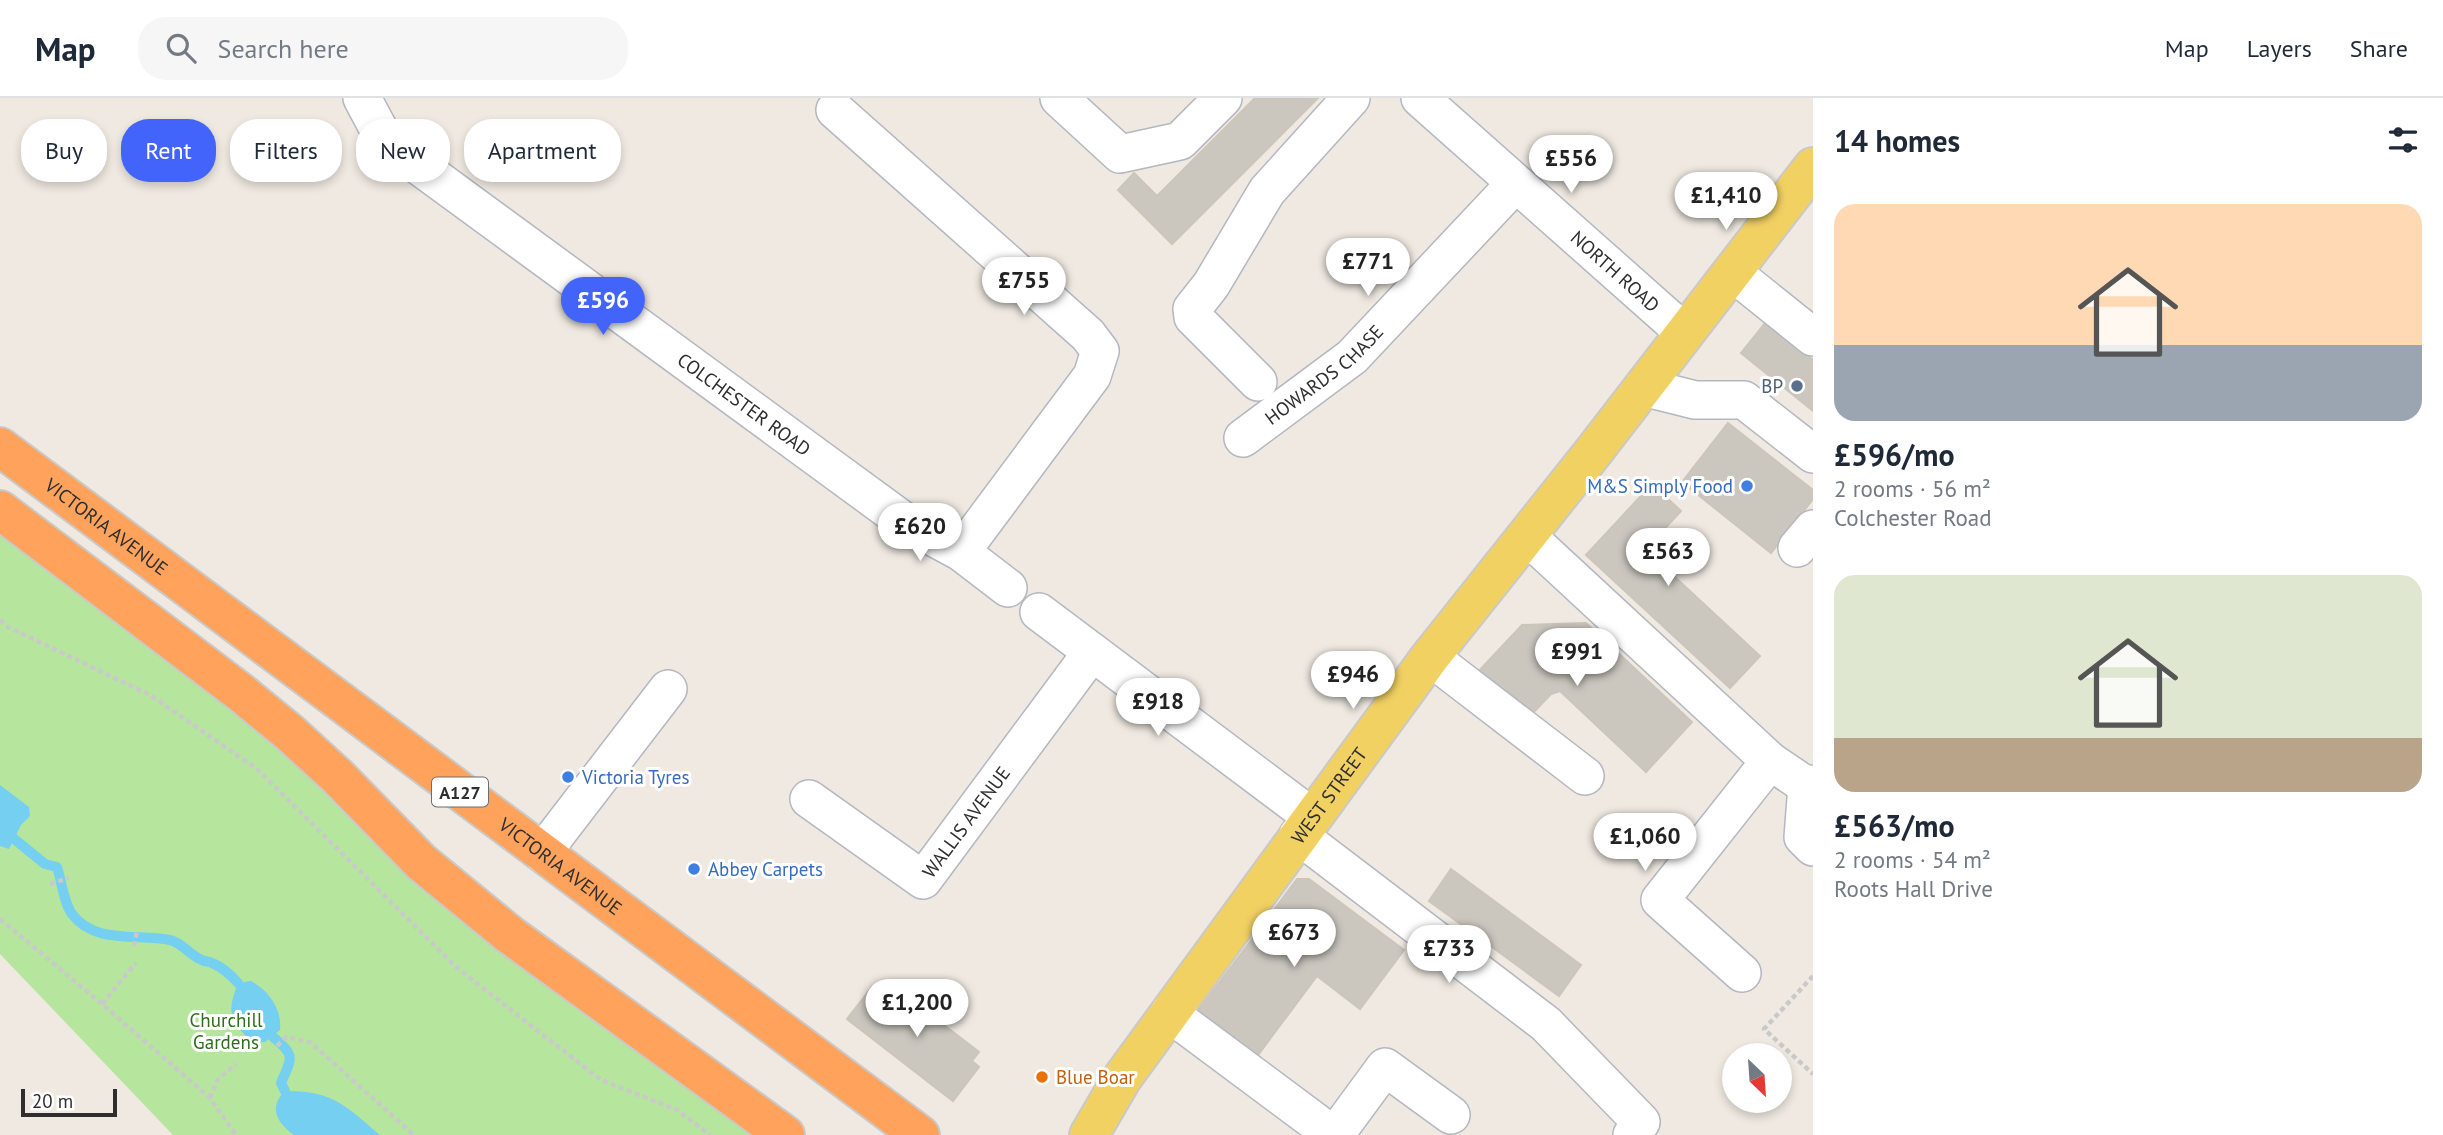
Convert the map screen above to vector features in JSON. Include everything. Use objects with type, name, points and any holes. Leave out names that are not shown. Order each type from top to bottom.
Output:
[{"type":"highway","name":"VICTORIA AVENUE","points":[[0,447],[920,1135]]},
{"type":"highway","points":[[0,510],[290,733],[338,777],[421,862],[510,936],[785,1135]]},
{"type":"main road","name":"WEST STREET","points":[[1089,1135],[1123,1076],[1430,657],[1813,167]]},
{"type":"street","name":"COLCHESTER ROAD","points":[[362,98],[385,141],[905,522],[961,552]]},
{"type":"street","points":[[1059,98],[1120,154],[1180,141],[1223,98]]},
{"type":"street","points":[[1258,382],[1193,317],[1192,309],[1211,285],[1267,191],[1351,98]]},
{"type":"street","name":"NORTH ROAD","points":[[1419,98],[1685,333]]},
{"type":"street","points":[[835,110],[1078,326],[1100,351],[1092,376],[961,552],[1009,588]]},
{"type":"street","name":"HOWARDS CHASE","points":[[1243,438],[1352,357],[1515,184]]},
{"type":"street","points":[[1732,272],[1813,337]]},
{"type":"street","points":[[1643,387],[1695,400],[1744,400],[1813,454]]},
{"type":"street","points":[[1527,536],[1770,761],[1810,785],[1803,837],[1813,847]]},
{"type":"street","points":[[1039,612],[1092,652],[1546,1024],[1641,1122],[1632,1135]]},
{"type":"street","name":"WALLIS AVENUE","points":[[809,799],[923,880],[1092,652]]},
{"type":"street","points":[[1430,657],[1585,775]]},
{"type":"street","points":[[542,853],[668,690]]},
{"type":"street","points":[[1742,973],[1660,900],[1770,761]]},
{"type":"street","points":[[1169,1013],[1334,1135],[1385,1067],[1451,1115]]},
{"type":"path","points":[[0,620],[8,627],[150,695],[257,769],[456,967],[601,1080],[677,1110],[710,1135]]},
{"type":"path","points":[[50,884],[69,878]]},
{"type":"path","points":[[0,919],[210,1098],[236,1135]]},
{"type":"path","points":[[134,946],[137,931]]},
{"type":"path","points":[[102,1004],[136,963]]},
{"type":"path","points":[[1813,976],[1764,1029],[1813,1074]]},
{"type":"path","points":[[277,1046],[286,1037],[310,1042],[414,1135]]},
{"type":"path","points":[[210,1098],[218,1079],[236,1064]]},
{"type":"green space","name":"Churchill Gardens","points":[[0,512],[787,1135],[173,1135],[0,954]]},
{"type":"water","points":[[0,785],[29,807],[30,816],[21,825],[9,849],[0,846]]},
{"type":"water","points":[[251,981],[269,995],[279,1015],[280,1030],[265,1042],[252,1043],[232,1016],[232,1002],[238,983]]},
{"type":"water","points":[[285,1091],[315,1093],[327,1097],[347,1108],[380,1135],[294,1135],[283,1125],[277,1114],[277,1103]]},
{"type":"building","points":[[1255,98],[1318,98],[1172,244],[1118,190],[1134,173],[1157,196]]},
{"type":"building","name":"BP","points":[[1766,322],[1813,360],[1813,411],[1741,353]]},
{"type":"building","name":"M&S Simply Food","points":[[1728,423],[1813,490],[1813,499],[1771,553],[1682,482]]},
{"type":"building","points":[[1652,484],[1681,511],[1654,540],[1659,544],[1650,554],[1760,656],[1730,688],[1586,555]]},
{"type":"building","points":[[1586,623],[1692,722],[1646,772],[1560,691],[1551,694],[1510,737],[1461,690],[1522,625]]},
{"type":"building","points":[[1451,869],[1581,965],[1559,996],[1429,901]]},
{"type":"building","points":[[1297,879],[1309,879],[1404,950],[1360,1009],[1317,976],[1249,1067],[1189,1023]]},
{"type":"building","points":[[888,983],[918,1006],[923,999],[944,1016],[940,1022],[979,1052],[972,1061],[979,1067],[953,1101],[847,1019],[872,987],[880,993]]},
{"type":"waterway","points":[[13,838],[45,864],[57,867],[69,909],[82,924],[105,934],[170,940],[197,958],[219,967],[238,983]]},
{"type":"waterway","points":[[273,1037],[286,1049],[290,1057],[281,1083],[285,1091]]},
{"type":"place","name":"BP","points":[[1797,386]]},
{"type":"place","name":"M&S Simply Food","points":[[1747,486]]},
{"type":"place","name":"Victoria Tyres","points":[[568,777]]},
{"type":"place","name":"Abbey Carpets","points":[[694,869]]},
{"type":"place","name":"Blue Boar","points":[[1042,1077]]}]
